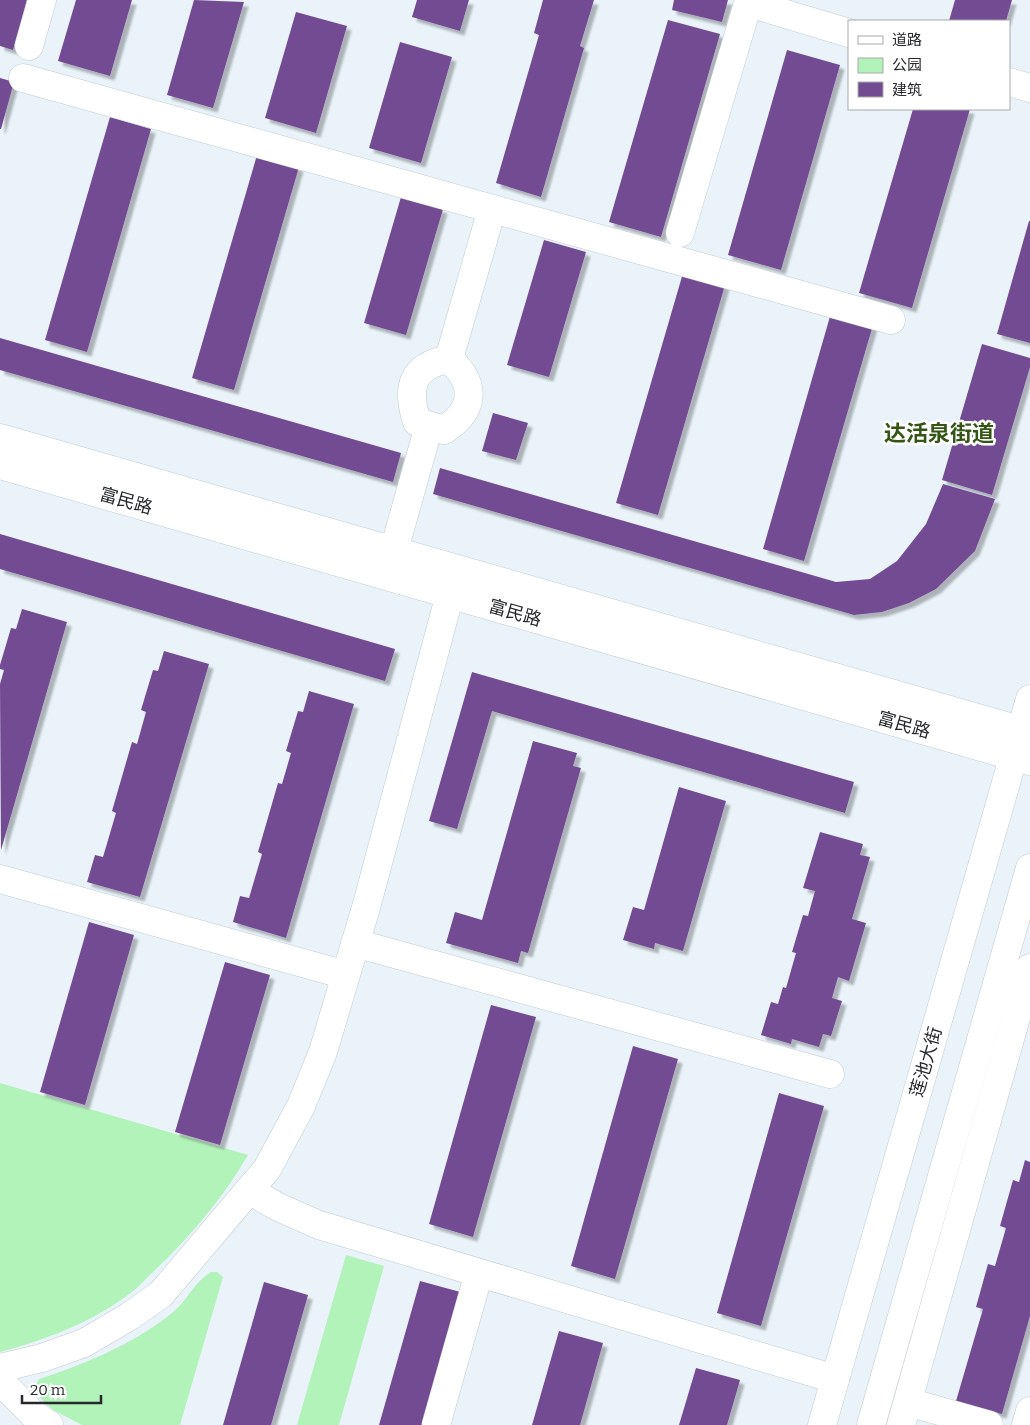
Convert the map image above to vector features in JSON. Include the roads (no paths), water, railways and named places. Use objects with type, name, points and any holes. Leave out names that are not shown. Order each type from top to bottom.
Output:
[{"type":"street","points":[[29,46],[42,0]]},
{"type":"street","points":[[680,233],[749,2],[848,33]]},
{"type":"street","points":[[23,78],[891,320]]},
{"type":"street","points":[[1010,82],[1030,88]]},
{"type":"street","points":[[450,359],[492,209]]},
{"type":"street","points":[[450,359],[463,372],[469,386],[468,399],[457,421],[444,430],[417,422],[411,403],[411,392],[416,376],[427,366],[450,359]]},
{"type":"street","points":[[394,550],[429,426]]},
{"type":"street","name":"富民路","points":[[0,438],[1026,732]]},
{"type":"street","name":"富民路","points":[[0,465],[1022,758]]},
{"type":"street","points":[[0,1368],[42,1358],[84,1343],[130,1316],[161,1294],[266,1169],[301,1106],[323,1052],[355,943],[450,594]]},
{"type":"street","name":"莲池大街","points":[[822,1425],[1022,758],[1030,699]]},
{"type":"street","points":[[871,1425],[1030,868]]},
{"type":"street","points":[[0,879],[346,975]]},
{"type":"street","points":[[355,943],[830,1074]]},
{"type":"street","points":[[989,1425],[904,1413],[1030,968]]},
{"type":"street","points":[[249,1190],[278,1207],[319,1225],[835,1379]]},
{"type":"street","points":[[436,1425],[479,1273]]},
{"type":"street","points":[[0,1381],[32,1413],[49,1425]]},
{"type":"street","points":[[1026,1425],[1030,1412]]},
{"type":"district","name":"达活泉街道","points":[[939,433]]}]
